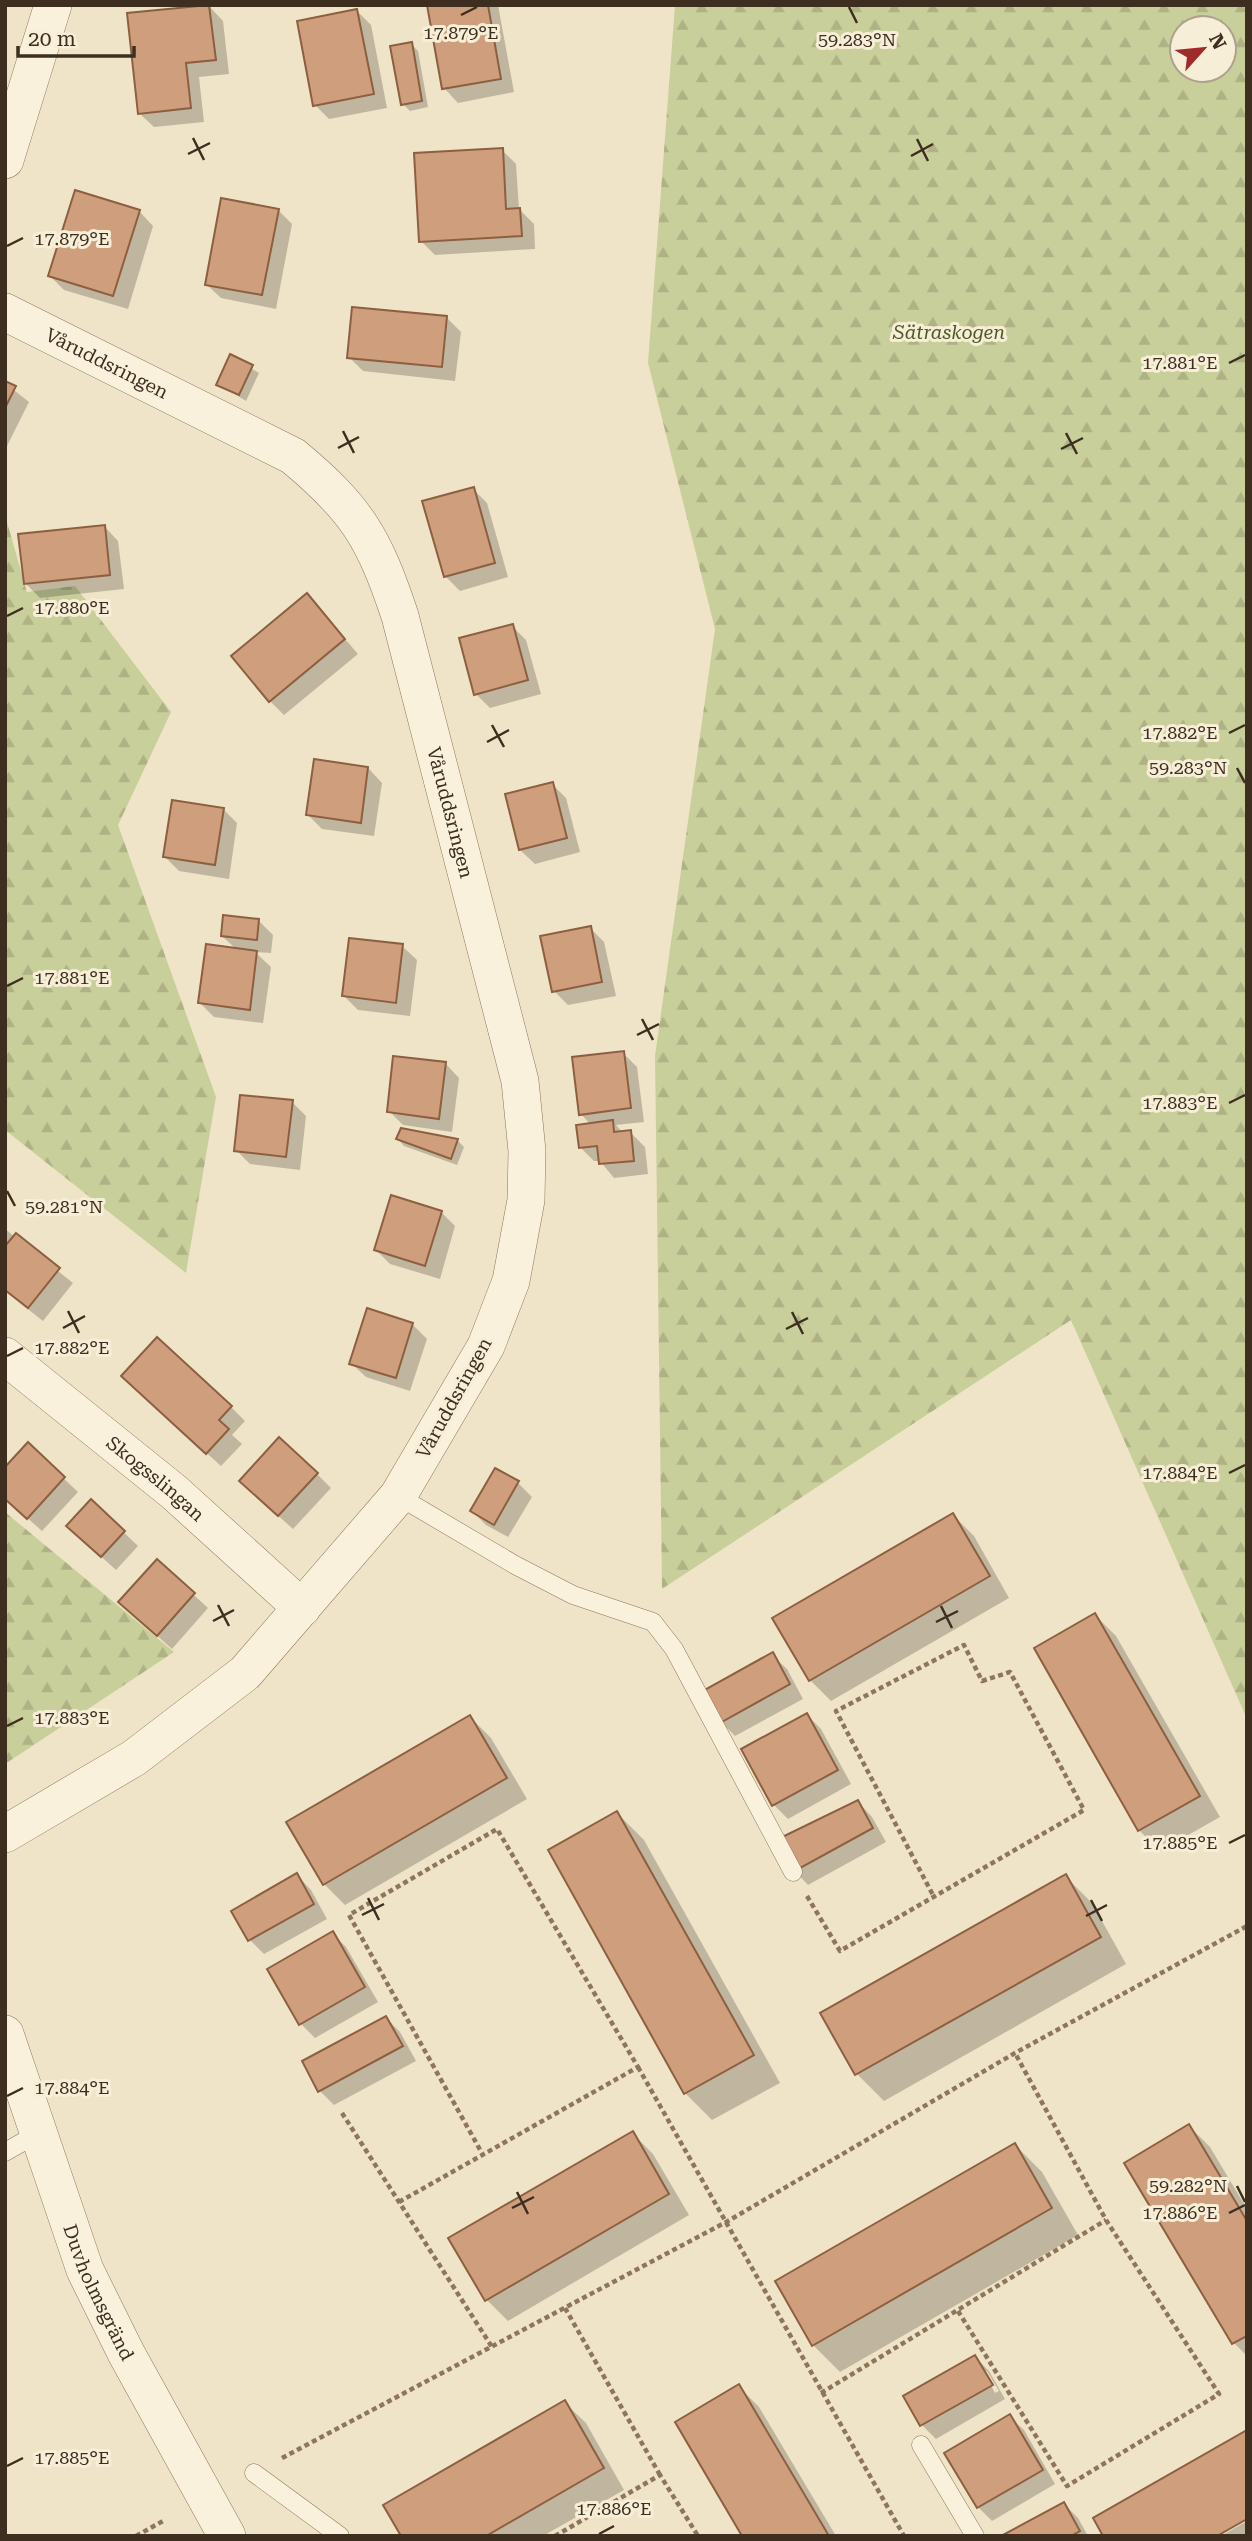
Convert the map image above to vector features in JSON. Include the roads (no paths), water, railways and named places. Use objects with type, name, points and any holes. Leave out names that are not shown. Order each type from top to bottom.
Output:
[{"type":"street","points":[[5,160],[53,5]]},
{"type":"street","name":"Våruddsringen","points":[[5,312],[293,456],[328,485],[359,520],[384,568],[400,616],[520,1081],[527,1150],[526,1200],[506,1294],[486,1346],[398,1496],[245,1673],[134,1758],[5,1834]]},
{"type":"street","name":"Skogsslingan","points":[[5,1356],[174,1492],[302,1608]]},
{"type":"street","name":"Duvholmsgränd","points":[[5,2034],[85,2270],[126,2353],[227,2536]]},
{"type":"lane","points":[[398,1496],[515,1565],[573,1595],[653,1622],[674,1649],[793,1871]]},
{"type":"lane","points":[[5,2152],[37,2134]]},
{"type":"lane","points":[[921,2445],[975,2536]]},
{"type":"lane","points":[[254,2473],[340,2536]]},
{"type":"park label","name":"Sätraskogen","points":[[949,332]]}]
